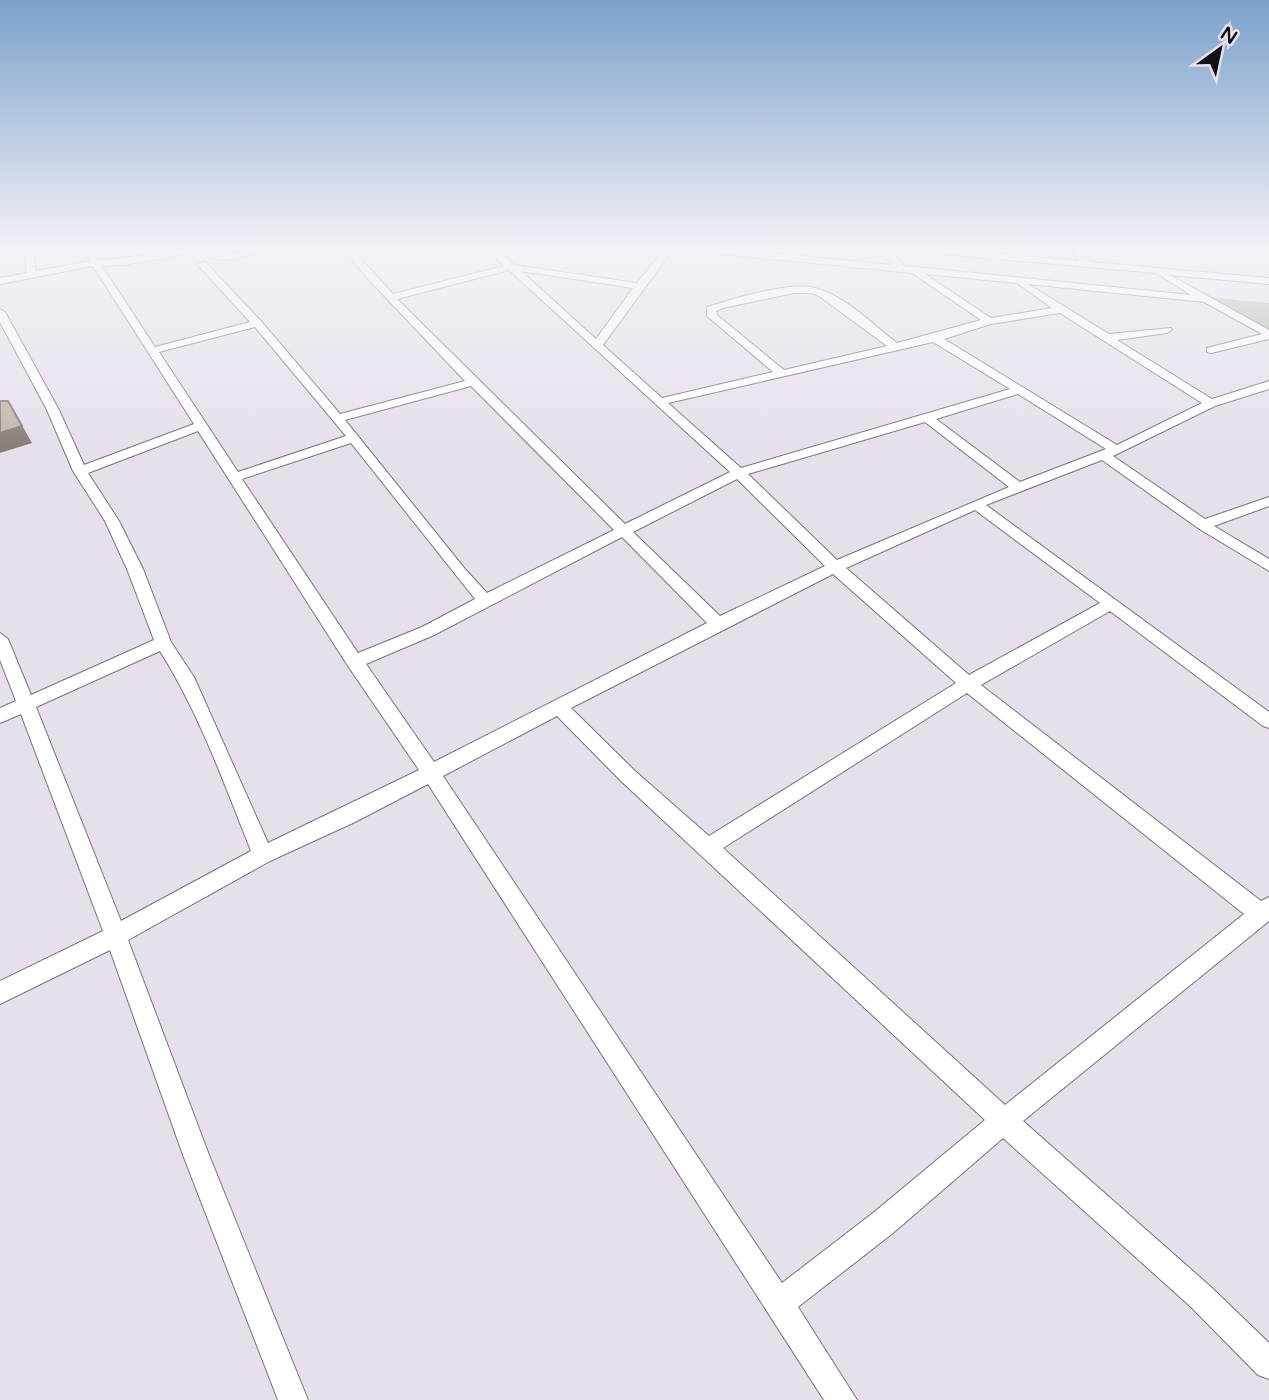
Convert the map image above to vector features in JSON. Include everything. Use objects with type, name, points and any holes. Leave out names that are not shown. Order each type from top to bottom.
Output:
[{"type":"street","points":[[128,313],[354,662],[431,773],[842,1400]]},
{"type":"street","points":[[248,313],[338,418],[460,573],[485,600]]},
{"type":"street","points":[[408,313],[718,624]]},
{"type":"street","points":[[561,313],[739,473],[835,567],[968,684],[1265,911],[941,1172],[883,1223],[779,1303]]},
{"type":"street","points":[[597,346],[620,313]]},
{"type":"street","points":[[712,313],[781,373]]},
{"type":"street","points":[[848,313],[895,347]]},
{"type":"street","points":[[978,313],[989,321]]},
{"type":"street","points":[[659,402],[935,338],[989,321],[1038,313]]},
{"type":"street","points":[[1064,313],[1211,403]]},
{"type":"street","points":[[1230,313],[1269,335]]},
{"type":"street","points":[[1,317],[52,410],[80,471],[112,521],[135,569],[163,643],[186,677],[263,855]]},
{"type":"street","points":[[152,351],[257,323]]},
{"type":"street","points":[[1105,338],[1167,330]]},
{"type":"street","points":[[1211,350],[1269,335]]},
{"type":"street","points":[[935,338],[1020,390],[1110,453],[1203,525],[1269,566]]},
{"type":"street","points":[[338,418],[474,382]]},
{"type":"street","points":[[0,993],[117,935],[263,855],[431,773],[718,624],[835,567],[976,504],[1110,453],[1211,403],[1269,384]]},
{"type":"street","points":[[354,662],[428,631],[739,473],[1020,390]]},
{"type":"street","points":[[926,417],[1018,487]]},
{"type":"street","points":[[80,471],[202,425]]},
{"type":"street","points":[[235,477],[354,438]]},
{"type":"street","points":[[1203,525],[1269,501]]},
{"type":"street","points":[[976,504],[1269,721]]},
{"type":"street","points":[[708,847],[968,684],[1111,604]]},
{"type":"street","points":[[0,639],[117,935],[196,1155],[293,1400]]},
{"type":"street","points":[[0,716],[163,643]]},
{"type":"street","points":[[558,706],[628,776],[1005,1122],[1201,1297],[1269,1364]]},
{"type":"green space","points":[[1235,313],[1269,313],[1269,332]]},
{"type":"building","points":[[0,401],[8,401],[22,426],[0,433]]}]
